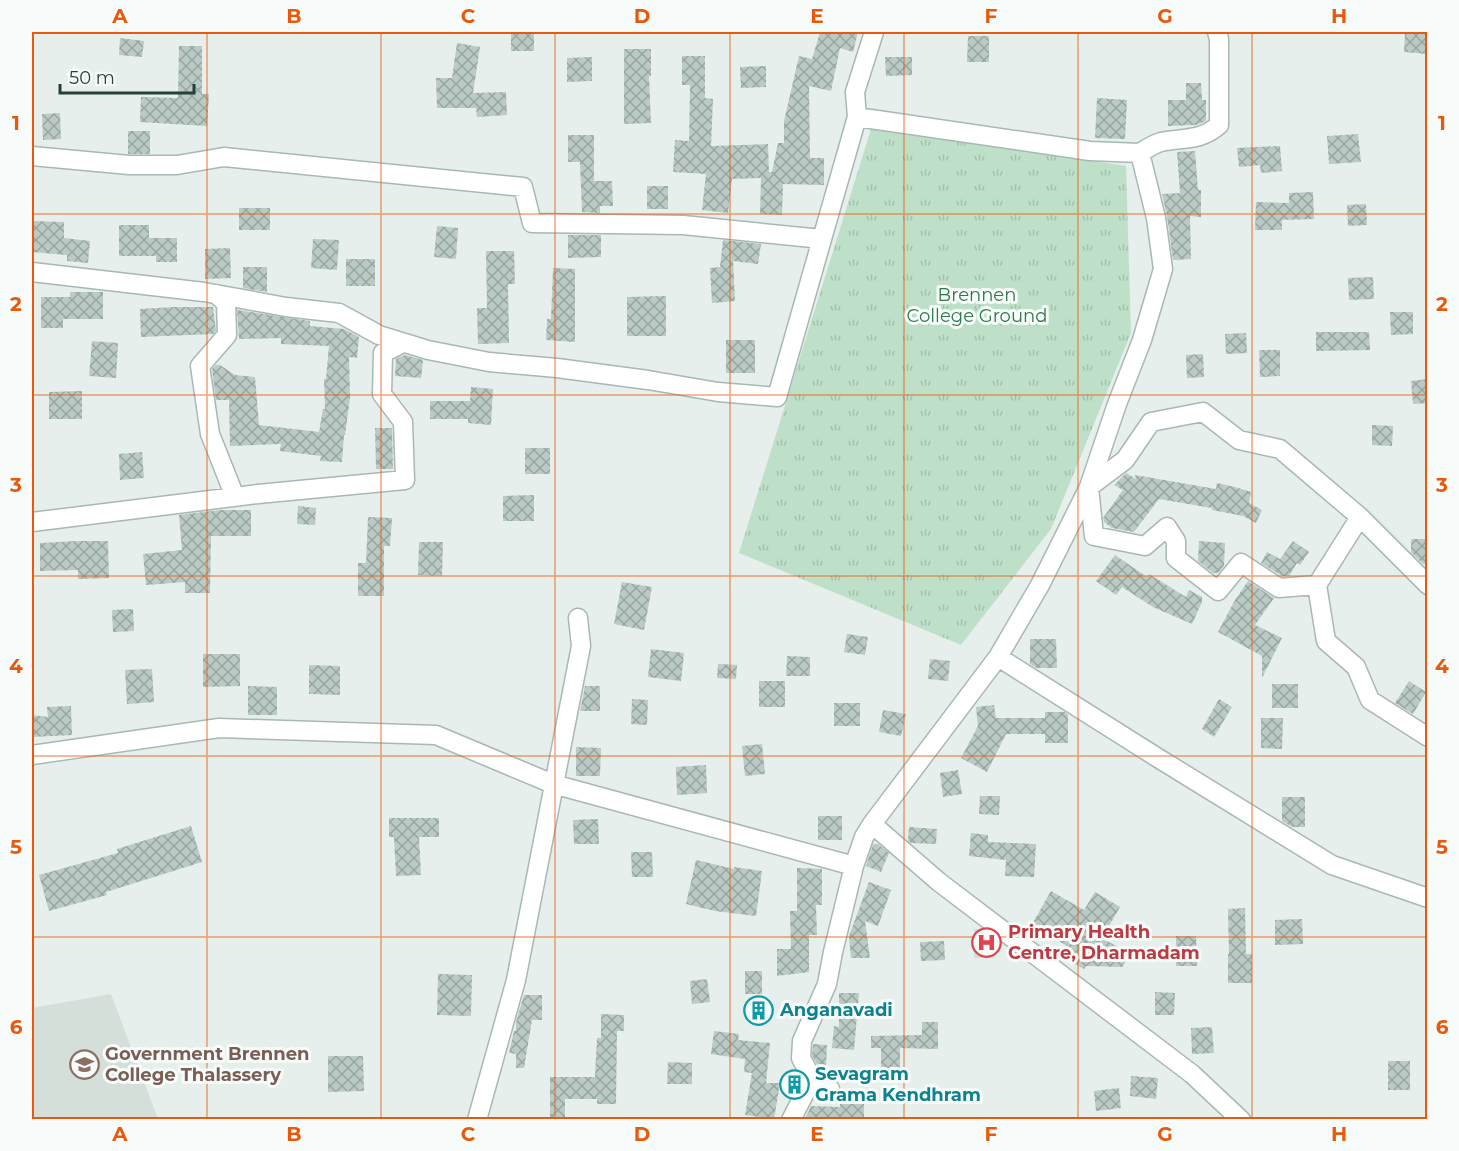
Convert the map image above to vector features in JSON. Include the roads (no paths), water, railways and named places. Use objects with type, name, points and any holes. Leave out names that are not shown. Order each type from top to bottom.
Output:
[{"type":"street","points":[[32,272],[216,294],[286,307],[339,313],[379,335],[428,350],[489,362],[557,368],[718,392],[777,397],[857,117],[855,92],[874,32]]},
{"type":"street","points":[[857,117],[1090,151],[1140,153],[1159,142],[1187,140],[1209,134],[1220,125],[1217,32]]},
{"type":"street","points":[[830,1089],[812,1079],[801,1058],[802,1041],[827,984],[854,866],[864,837],[998,657],[1040,585],[1089,487],[1117,404],[1142,340],[1163,269],[1156,218],[1140,153]]},
{"type":"street","points":[[32,156],[129,165],[177,165],[224,156],[523,187],[532,223],[683,225],[822,239]]},
{"type":"street","points":[[216,294],[226,303],[227,335],[200,366],[210,434],[235,497]]},
{"type":"street","points":[[32,522],[235,497],[405,480],[403,422],[382,394],[383,352],[403,342]]},
{"type":"street","points":[[1089,487],[1125,460],[1151,422],[1203,412],[1239,440],[1280,449],[1360,517],[1424,584],[1428,585]]},
{"type":"street","points":[[1089,487],[1094,536],[1145,546],[1167,527],[1176,542],[1176,558],[1218,591],[1241,563],[1279,588],[1317,585]]},
{"type":"street","points":[[1360,517],[1317,585],[1326,641],[1356,667],[1370,700],[1428,737]]},
{"type":"street","points":[[477,1119],[516,980],[581,646],[578,618]]},
{"type":"street","points":[[998,657],[1332,864],[1428,898]]},
{"type":"street","points":[[32,755],[219,728],[436,735],[553,784],[854,866]]},
{"type":"street","points":[[872,824],[939,882],[1192,1074],[1241,1119]]},
{"type":"street","points":[[790,1119],[812,1079]]},
{"type":"place","name":"Primary Health Centre, Dharmadam","points":[[987,942]]},
{"type":"place","name":"Anganavadi","points":[[759,1010]]},
{"type":"place","name":"Government Brennen College Thalassery","points":[[84,1064]]},
{"type":"place","name":"Sevagram Grama Kendhram","points":[[794,1084]]},
{"type":"park label","name":"Brennen College Ground","points":[[977,305]]}]
